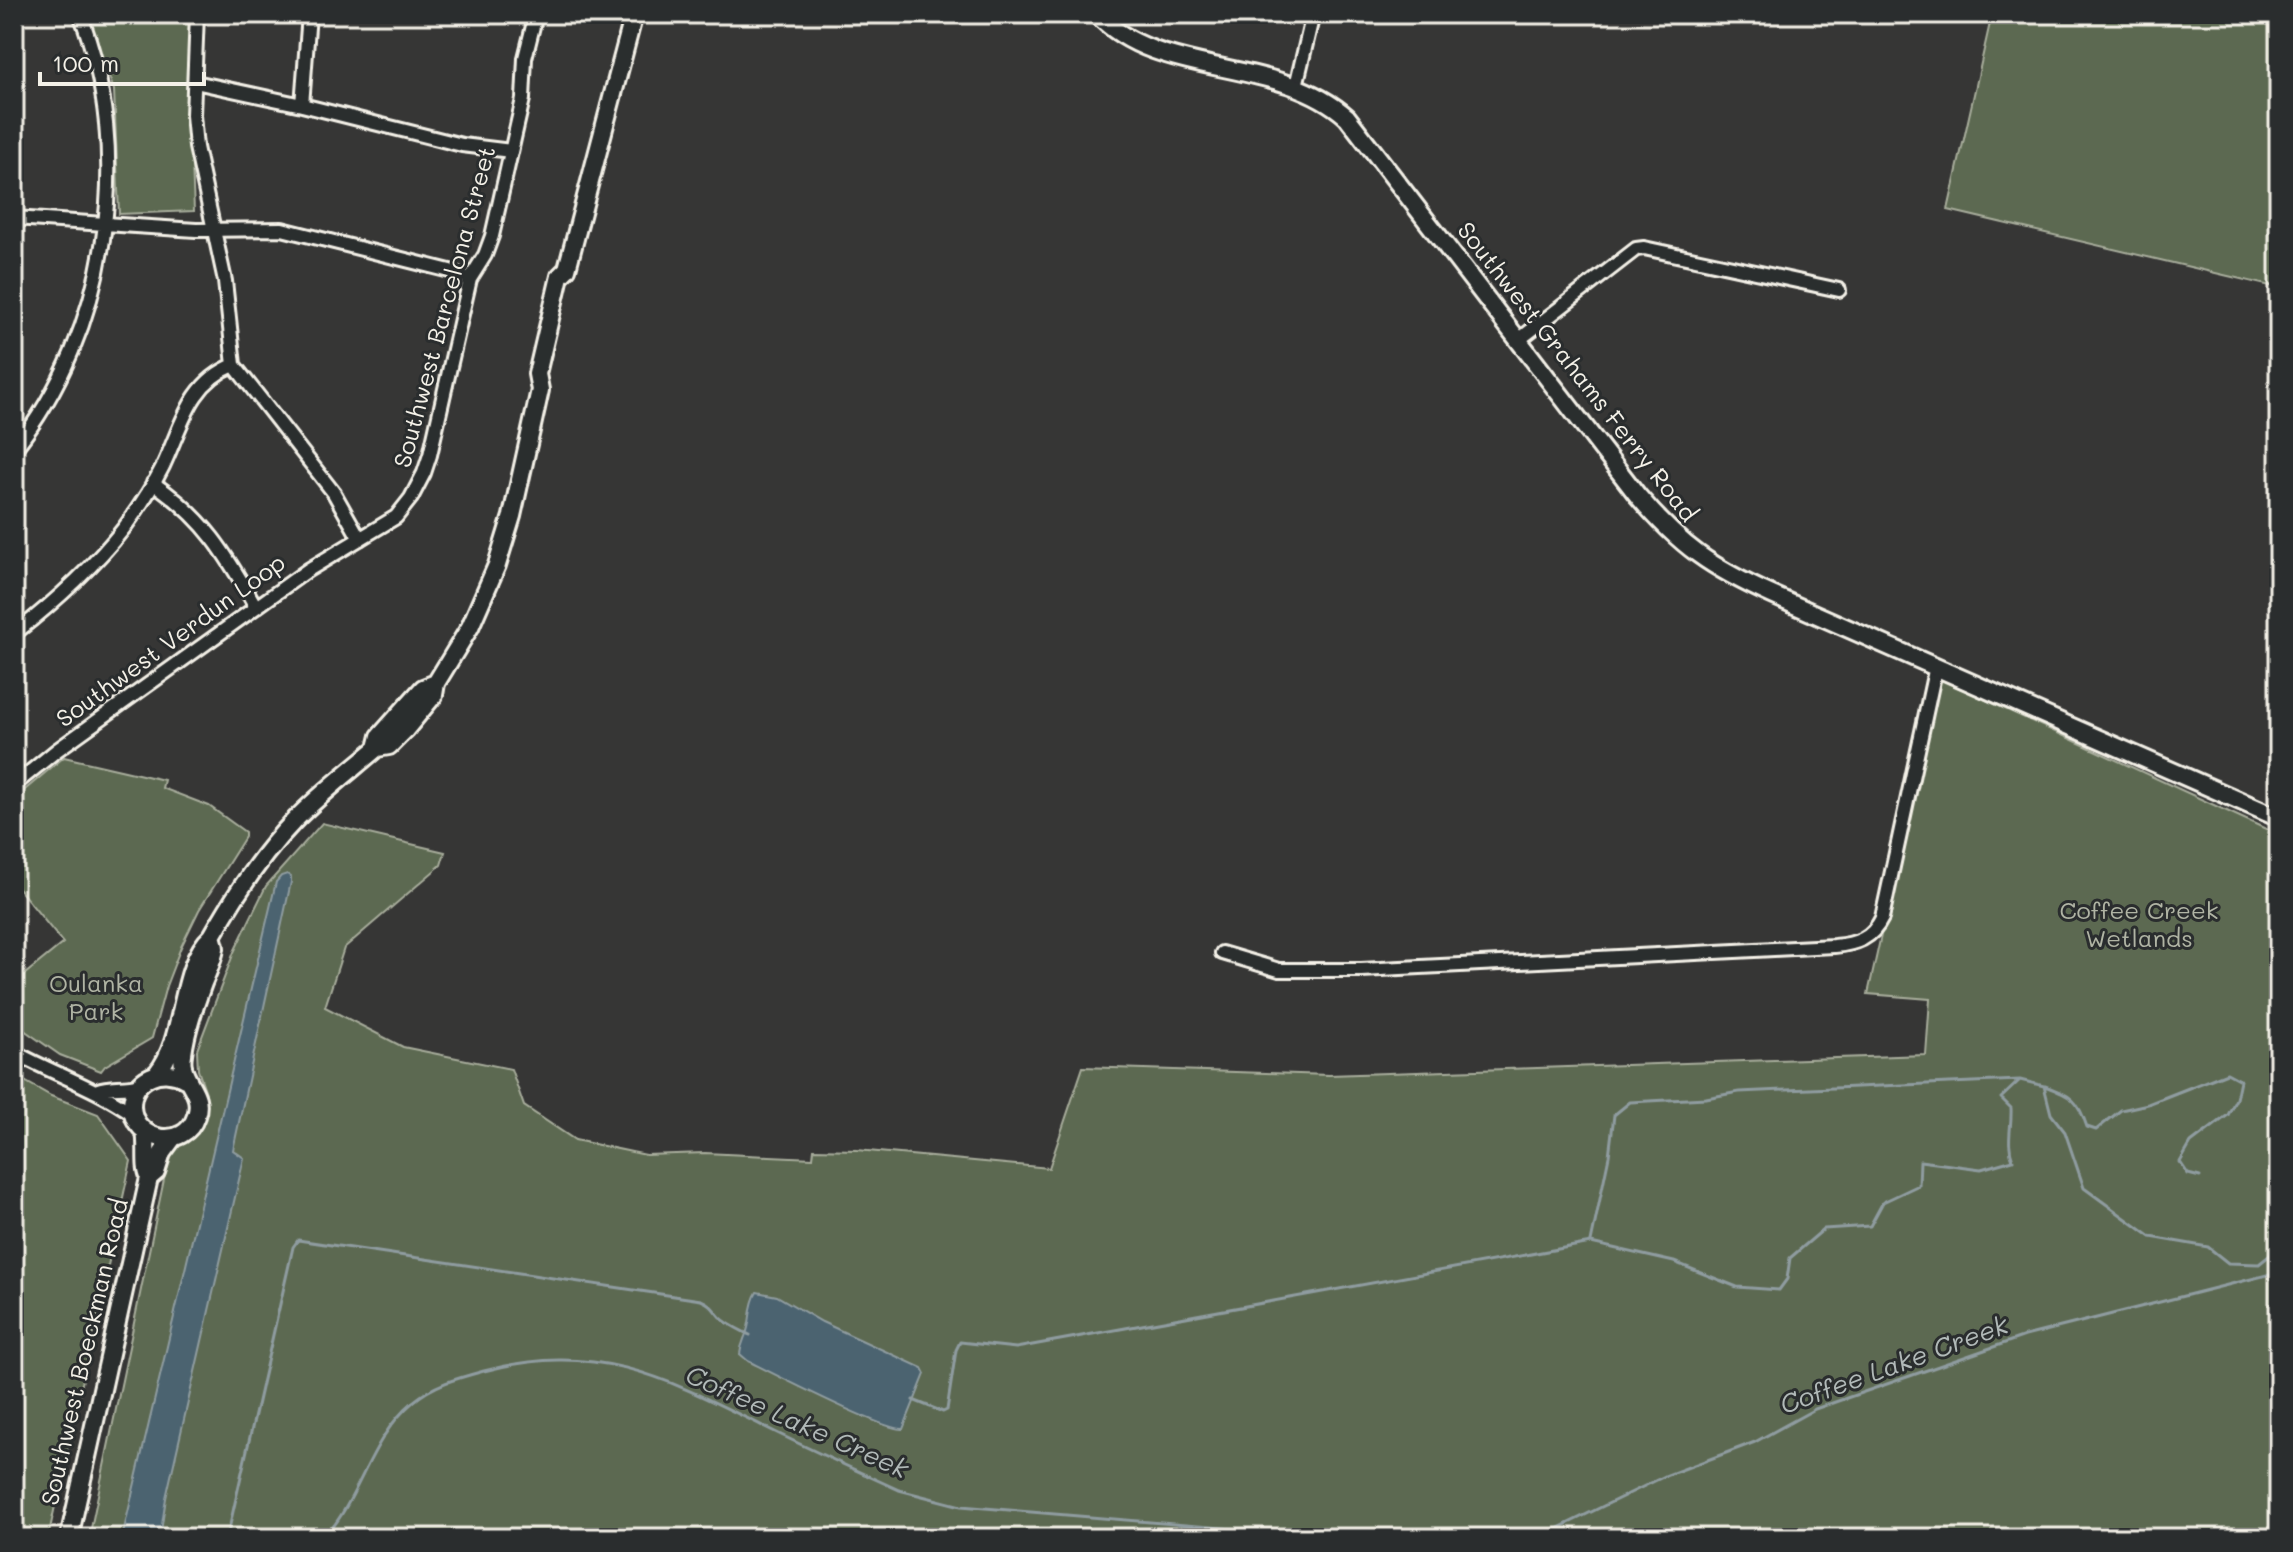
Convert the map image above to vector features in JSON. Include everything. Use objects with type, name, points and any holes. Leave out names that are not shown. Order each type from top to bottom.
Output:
[{"type":"main road","name":"Southwest Boeckman Road","points":[[157,1073],[171,1053],[185,995],[203,944],[212,936],[232,902],[278,838],[315,800],[377,748],[389,746],[411,723],[434,695],[436,683],[470,627],[497,565],[512,516],[540,390],[548,378],[571,279],[567,269],[634,14]]},
{"type":"main road","name":"Southwest Grahams Ferry Road","points":[[1097,14],[1117,33],[1142,46],[1296,86],[1325,99],[1351,122],[1638,496],[1676,539],[1713,566],[2279,818]]},
{"type":"main road","name":"Southwest Boeckman Road","points":[[69,1538],[149,1178],[156,1172],[162,1153],[173,1138],[186,1131],[196,1115],[197,1096],[185,1079],[182,1055],[215,949],[212,936]]},
{"type":"main road","points":[[173,1138],[145,1132],[133,1114],[133,1096],[140,1084],[157,1073],[173,1073],[185,1079]]},
{"type":"main road","name":"Southwest Boeckman Road","points":[[145,1132],[148,1149],[145,1170],[149,1178]]},
{"type":"street","points":[[14,450],[53,392],[73,349],[94,278],[105,223],[108,152],[104,104],[80,14]]},
{"type":"street","points":[[197,14],[193,115],[196,147],[227,295],[234,365],[322,477],[360,539]]},
{"type":"street","points":[[302,105],[309,14]]},
{"type":"street","name":"Southwest Barcelona Street","points":[[360,539],[396,517],[411,498],[424,473],[470,279],[485,255],[492,236],[523,99],[525,58],[536,14]]},
{"type":"street","points":[[1296,86],[1313,14]]},
{"type":"street","points":[[195,82],[462,145],[511,151]]},
{"type":"street","points":[[14,218],[212,229],[282,229],[450,271],[470,279]]},
{"type":"street","points":[[1520,339],[1636,249],[1644,248],[1839,290]]},
{"type":"street","points":[[14,634],[47,609],[98,560],[153,483],[197,393],[208,379],[234,365]]},
{"type":"street","points":[[153,483],[183,503],[196,517],[233,566],[256,607]]},
{"type":"street","name":"Southwest Verdun Loop","points":[[14,785],[57,750],[308,570],[360,539]]},
{"type":"street","points":[[1222,953],[1279,970],[1361,970],[1834,946],[1859,942],[1870,936],[1882,918],[1936,666]]},
{"type":"street","points":[[14,1052],[58,1076],[98,1090],[103,1097],[133,1114]]},
{"type":"street","points":[[98,1090],[140,1084]]},
{"type":"green space","points":[[86,14],[194,14],[190,114],[194,211],[119,214],[114,90]]},
{"type":"green space","points":[[1992,14],[2279,14],[2279,288],[1948,210]]},
{"type":"green space","name":"Coffee Creek Wetlands","points":[[1938,678],[2279,835],[2279,1538],[89,1538],[167,1165],[174,1149],[201,1126],[206,1109],[206,1093],[198,1070],[197,1050],[234,952],[266,886],[322,823],[445,852],[441,865],[344,948],[325,1007],[403,1047],[511,1069],[524,1106],[575,1140],[646,1155],[705,1153],[813,1158],[814,1149],[857,1150],[1049,1168],[1083,1067],[1329,1075],[1926,1055],[1930,999],[1868,994]]},
{"type":"green space","name":"Oulanka Park","points":[[64,757],[164,780],[162,788],[209,806],[245,832],[245,837],[199,910],[181,947],[166,986],[152,1038],[101,1071],[60,1055],[14,1023],[14,983],[63,943],[14,883],[14,799]]},
{"type":"green space","points":[[14,1075],[51,1096],[98,1114],[131,1161],[48,1538],[14,1538]]},
{"type":"water","points":[[287,874],[291,882],[233,1150],[244,1158],[166,1498],[160,1538],[122,1538],[276,882]]},
{"type":"water","points":[[757,1292],[777,1296],[822,1322],[922,1368],[925,1374],[903,1429],[828,1401],[748,1361],[740,1354]]},
{"type":"waterway","points":[[2045,1086],[2072,1100],[2087,1127],[2096,1130],[2121,1110],[2148,1104],[2227,1073],[2240,1080],[2228,1115],[2191,1143],[2180,1162],[2188,1174],[2200,1177]]},
{"type":"waterway","points":[[1591,1242],[1614,1115],[1630,1102],[1706,1098],[1739,1092],[2020,1080]]},
{"type":"waterway","points":[[913,1400],[943,1412],[947,1410],[956,1350],[960,1342],[1016,1348],[1591,1243],[1674,1262],[1737,1287],[1779,1290],[1787,1279],[1790,1258],[1824,1229],[1870,1226],[1883,1202],[1919,1185],[1920,1161],[1981,1169],[2013,1160],[2011,1108],[2001,1098],[2020,1080],[2044,1086],[2051,1114],[2065,1132],[2084,1188],[2151,1237],[2208,1247],[2228,1263],[2259,1264],[2279,1248]]},
{"type":"waterway","points":[[227,1538],[293,1247],[298,1240],[701,1300],[720,1317],[750,1335]]},
{"type":"waterway","name":"Coffee Lake Creek","points":[[1538,1538],[1665,1476],[1755,1442],[1815,1409],[2025,1336],[2279,1272]]},
{"type":"waterway","name":"Coffee Lake Creek","points":[[324,1538],[337,1522],[386,1433],[421,1396],[447,1382],[484,1371],[562,1360],[598,1362],[664,1380],[899,1490],[961,1506],[1339,1538]]}]
